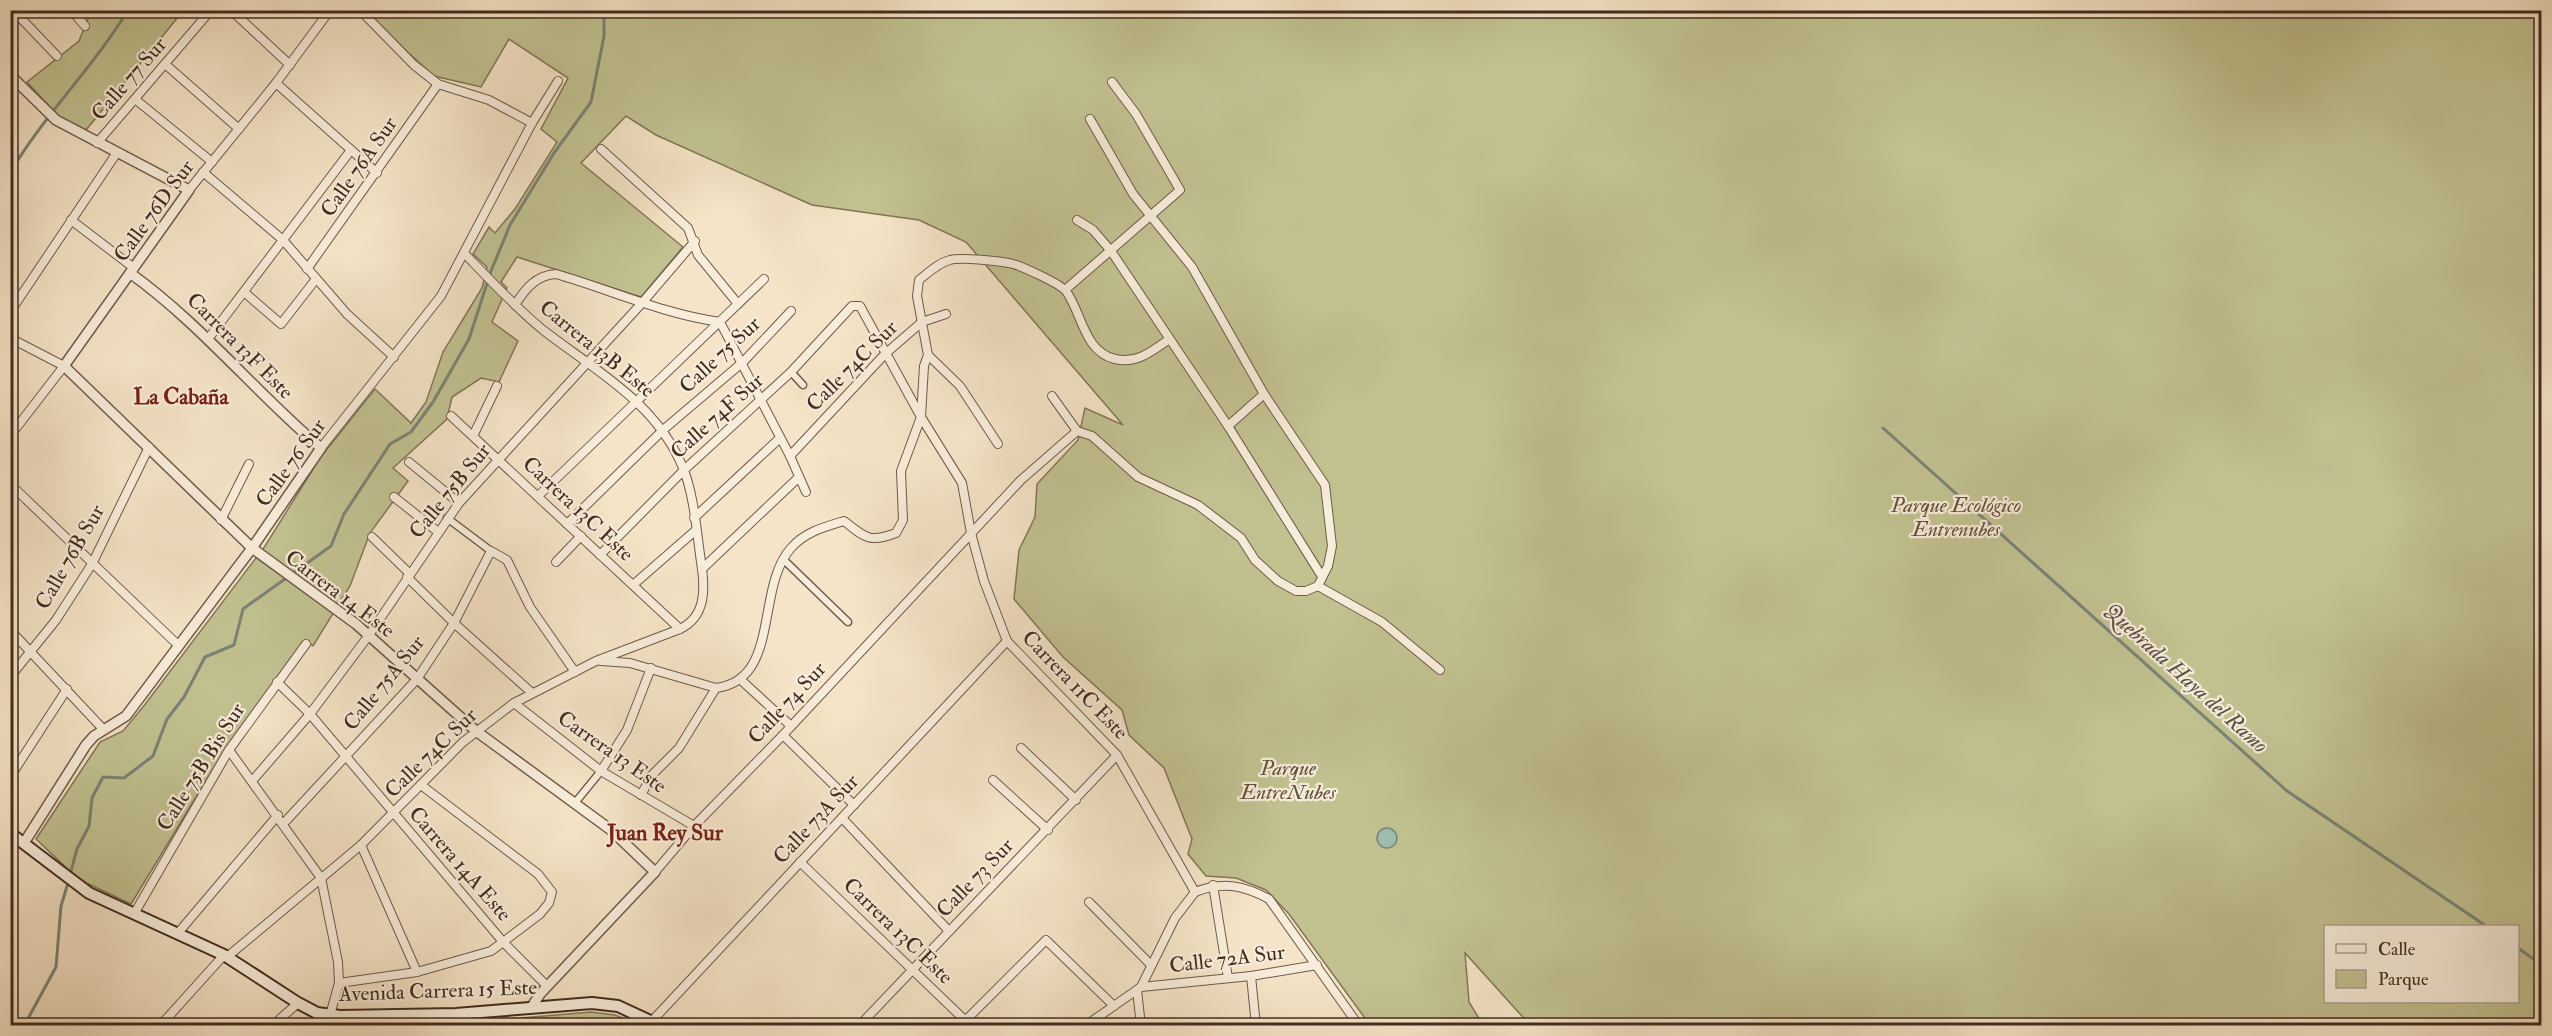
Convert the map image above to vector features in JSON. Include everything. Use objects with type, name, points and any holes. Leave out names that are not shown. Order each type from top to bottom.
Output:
[{"type":"main road","name":"Avenida Carrera 15 Este","points":[[10,833],[77,886],[226,956],[298,1003],[330,1015],[456,1014],[605,1004],[630,1010],[656,1023]]},
{"type":"street","points":[[13,10],[57,56]]},
{"type":"street","points":[[71,10],[85,26]]},
{"type":"street","name":"Calle 77 Sur","points":[[97,143],[211,10]]},
{"type":"street","points":[[231,10],[290,65]]},
{"type":"street","name":"Calle 76D Sur","points":[[10,436],[64,366],[189,190],[276,83],[330,10]]},
{"type":"street","points":[[360,10],[414,65],[438,84],[489,99],[532,123]]},
{"type":"street","points":[[165,64],[239,129]]},
{"type":"street","points":[[10,75],[56,120],[189,190]]},
{"type":"street","name":"Calle 76 Sur","points":[[24,843],[77,756],[94,736],[126,716],[252,548],[321,448],[441,296],[532,123],[558,81]]},
{"type":"street","points":[[1065,290],[1152,217],[1180,190],[1136,114],[1112,82]]},
{"type":"street","points":[[276,83],[377,174]]},
{"type":"street","name":"Calle 76A Sur","points":[[307,269],[377,174],[438,84]]},
{"type":"street","points":[[135,99],[212,162]]},
{"type":"street","points":[[1090,120],[1133,194],[1192,267],[1264,394],[1325,485],[1332,546],[1328,566],[1321,575],[1318,586]]},
{"type":"street","points":[[601,149],[688,228],[695,241],[698,255],[738,304]]},
{"type":"street","points":[[208,339],[351,150]]},
{"type":"street","points":[[10,312],[117,154]]},
{"type":"street","points":[[203,172],[283,240],[347,314],[394,357]]},
{"type":"street","points":[[71,220],[132,270]]},
{"type":"street","points":[[1077,220],[1093,230],[1111,251],[1168,340],[1228,426],[1321,575]]},
{"type":"street","name":"Calle 75B Sur","points":[[253,780],[310,714],[369,635],[437,531],[459,503],[642,303],[695,241]]},
{"type":"street","name":"Carrera 13B Este","points":[[465,254],[515,305],[636,400],[663,430],[684,470],[705,592]]},
{"type":"street","points":[[596,661],[630,663],[716,688],[729,687],[741,680],[757,659],[772,583],[790,548],[816,529],[844,521],[863,537],[879,539],[896,533],[903,519],[900,471],[921,417],[924,366],[928,355],[917,296],[919,280],[951,260],[1013,263],[1065,290],[1095,348],[1106,357],[1126,362],[1148,354],[1168,340]]},
{"type":"street","name":"Carrera 13F Este","points":[[132,270],[171,303],[277,409],[321,448]]},
{"type":"street","points":[[515,305],[531,284],[546,275],[568,278],[642,303],[720,322]]},
{"type":"street","points":[[244,292],[281,324],[316,279]]},
{"type":"street","points":[[538,496],[764,279]]},
{"type":"street","name":"Carrera 11C Este","points":[[856,305],[867,315],[885,354],[962,483],[971,533],[984,581],[1007,641],[1117,755],[1195,892]]},
{"type":"street","name":"Calle 74F Sur","points":[[600,555],[684,470],[791,372],[830,328],[856,305]]},
{"type":"street","name":"Calle 75 Sur","points":[[567,524],[663,430],[742,362],[791,311]]},
{"type":"street","name":"Calle 74C Sur","points":[[790,456],[885,354],[922,322],[946,314]]},
{"type":"street","points":[[720,322],[790,456],[806,492]]},
{"type":"street","name":"Carrera 14 Este","points":[[10,338],[64,366],[149,447],[220,520],[252,548],[278,570],[369,635],[476,731],[611,830],[655,872]]},
{"type":"street","points":[[928,355],[964,391],[998,444]]},
{"type":"street","points":[[791,372],[803,385]]},
{"type":"street","points":[[473,436],[497,386]]},
{"type":"street","points":[[1228,426],[1264,394]]},
{"type":"street","points":[[1052,396],[1077,431],[1092,436],[1138,477],[1198,505],[1241,538],[1256,560],[1278,581],[1296,591],[1306,591],[1318,586]]},
{"type":"street","name":"Carrera 13C Este","points":[[451,416],[680,629]]},
{"type":"street","name":"Calle 74 Sur","points":[[531,1008],[547,986],[655,872],[694,826],[783,735],[1020,480],[1077,431]]},
{"type":"street","points":[[693,518],[780,438]]},
{"type":"street","name":"Calle 76B Sur","points":[[10,677],[32,651],[92,564],[149,447]]},
{"type":"street","points":[[409,462],[459,503]]},
{"type":"street","points":[[220,520],[249,464]]},
{"type":"street","points":[[702,569],[798,478]]},
{"type":"street","points":[[10,484],[178,645]]},
{"type":"street","points":[[394,497],[437,531]]},
{"type":"street","points":[[447,518],[491,551],[507,560],[530,607],[575,672]]},
{"type":"street","points":[[633,585],[696,530]]},
{"type":"street","points":[[556,562],[580,536]]},
{"type":"street","points":[[372,537],[454,623],[532,693]]},
{"type":"street","name":"Calle 75A Sur","points":[[284,823],[417,679],[454,623],[491,551]]},
{"type":"street","points":[[784,560],[848,622]]},
{"type":"street","points":[[1318,586],[1382,622],[1440,670]]},
{"type":"street","name":"Calle 74C Sur","points":[[160,1026],[226,956],[361,845],[476,731],[514,703],[596,661],[690,625],[697,615],[705,592]]},
{"type":"street","points":[[10,630],[103,729]]},
{"type":"street","name":"Calle 73A Sur","points":[[656,1023],[800,862],[1007,641]]},
{"type":"street","name":"Calle 75B Bis Sur","points":[[135,914],[230,750],[306,644]]},
{"type":"street","points":[[574,804],[601,771],[627,730],[651,668]]},
{"type":"street","points":[[741,680],[791,726]]},
{"type":"street","name":"Carrera 14A Este","points":[[277,682],[310,714],[504,943],[547,986]]},
{"type":"street","points":[[641,795],[652,775],[679,748],[716,688]]},
{"type":"street","points":[[10,777],[67,689]]},
{"type":"street","name":"Carrera 13 Este","points":[[514,703],[601,771],[694,826]]},
{"type":"street","points":[[783,735],[854,805]]},
{"type":"street","points":[[1021,748],[1076,800]]},
{"type":"street","points":[[230,750],[321,878],[336,951],[339,983],[330,1015]]},
{"type":"street","name":"Calle 73 Sur","points":[[859,1026],[1117,755]]},
{"type":"street","points":[[993,780],[1048,830]]},
{"type":"street","points":[[339,983],[417,972],[474,958],[504,943],[540,914],[549,903],[552,892],[538,874],[421,786]]},
{"type":"street","points":[[178,933],[278,815]]},
{"type":"street","points":[[842,818],[949,931]]},
{"type":"street","points":[[361,845],[417,972]]},
{"type":"street","name":"Carrera 13C Este","points":[[800,862],[968,1023]]},
{"type":"street","points":[[1141,1026],[1139,989],[1175,918],[1195,892],[1213,885],[1227,884],[1255,892],[1269,899],[1359,1026]]},
{"type":"street","points":[[1213,885],[1227,978]]},
{"type":"street","points":[[1089,902],[1150,964]]},
{"type":"street","points":[[968,1023],[1043,942],[1048,940],[1114,1006]]},
{"type":"street","name":"Calle 72A Sur","points":[[1085,1026],[1139,989],[1251,976],[1317,965]]},
{"type":"street","points":[[1251,976],[1256,1026]]},
{"type":"street","points":[[272,1026],[298,1003]]},
{"type":"street","points":[[451,1026],[456,1014]]},
{"type":"green space","points":[[91,11],[183,11],[86,130],[59,117],[27,82],[79,41]]},
{"type":"green space","name":"Parque Ecológico Entrenubes","points":[[367,11],[2541,11],[2541,1025],[1530,1025],[1465,953],[1469,1002],[1483,1025],[1370,1025],[1289,914],[1266,890],[1236,878],[1206,876],[1188,854],[1192,839],[1164,768],[1129,735],[1122,710],[1063,657],[1014,599],[1019,550],[1035,517],[1037,484],[1078,440],[1085,408],[1123,425],[966,242],[919,220],[812,205],[656,135],[626,116],[581,163],[683,247],[641,297],[517,257],[501,282],[507,288],[492,322],[518,341],[499,382],[481,378],[452,397],[447,419],[393,468],[408,481],[370,533],[350,586],[313,646],[305,640],[215,766],[131,904],[78,879],[36,839],[100,742],[123,731],[143,707],[265,546],[320,458],[375,389],[411,423],[426,402],[443,352],[482,288],[487,267],[473,254],[489,227],[495,233],[515,209],[557,142],[541,129],[568,78],[509,39],[481,87],[434,76]]},
{"type":"green space","points":[[591,1012],[615,1015],[641,1025],[461,1025],[462,1023]]},
{"type":"shaded area","points":[[1387,828],[1394,831],[1397,838],[1394,845],[1387,848],[1380,845],[1377,838],[1380,831]]},
{"type":"waterway","points":[[10,173],[37,132],[99,52],[128,10]]},
{"type":"waterway","points":[[71,871],[77,849],[89,826],[92,798],[103,777],[124,778],[153,756],[167,719],[184,697],[205,657],[234,645],[243,609],[331,546],[344,514],[390,444],[411,432],[433,402],[469,339],[491,271],[510,225],[554,153],[591,102],[604,36],[604,10]]},
{"type":"waterway","name":"Quebrada Haya del Ramo","points":[[1883,428],[2287,791],[2485,925]]},
{"type":"waterway","points":[[24,1026],[56,967],[61,906],[68,883]]},
{"type":"waterway","name":"Quebrada Haya del Ramo","points":[[2519,949],[2542,965]]},
{"type":"district","name":"La Cabaña","points":[[181,397]]},
{"type":"district","name":"Juan Rey Sur","points":[[665,833]]},
{"type":"park label","name":"Parque EntreNubes","points":[[1288,780]]}]
